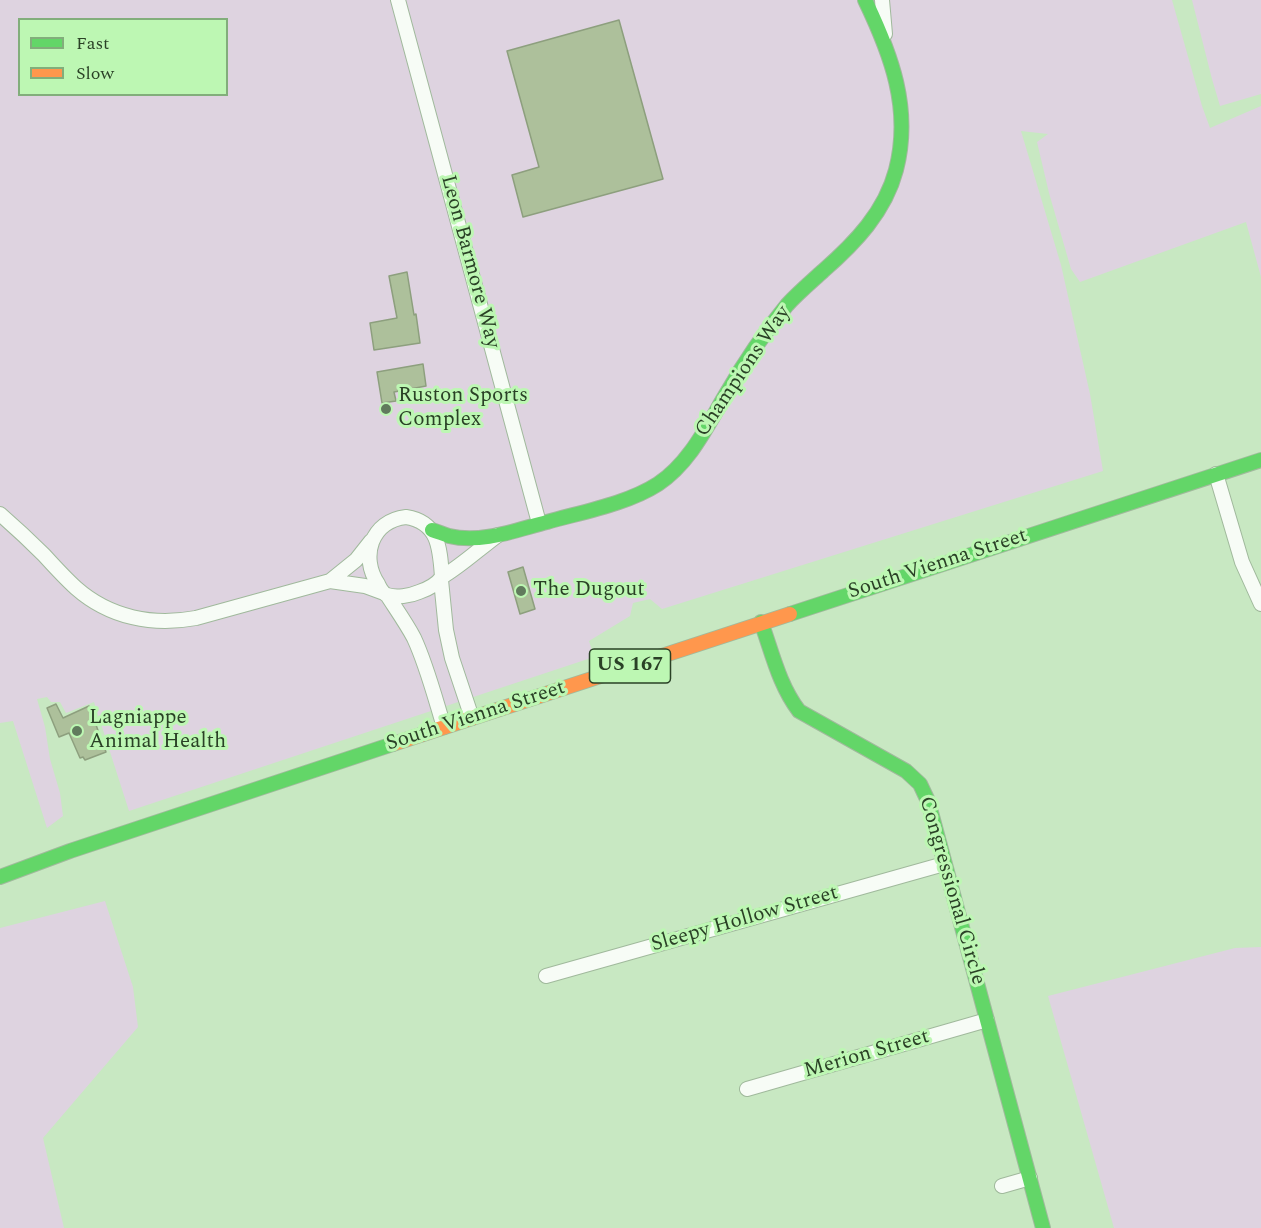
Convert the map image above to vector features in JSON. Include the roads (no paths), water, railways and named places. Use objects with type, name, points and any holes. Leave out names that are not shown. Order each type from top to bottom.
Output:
[{"type":"main road","name":"Champions Way","points":[[432,530],[466,538],[499,535],[646,492],[682,463],[765,334],[793,300],[864,232],[888,193],[896,171],[901,145],[900,103],[886,45],[865,0]]},
{"type":"main road","name":"South Vienna Street","points":[[0,877],[761,622],[1261,460]]},
{"type":"main road","name":"Congressional Circle","points":[[761,622],[794,706],[799,711],[906,771],[920,784],[928,801],[1043,1228]]},
{"type":"street","name":"Leon Barmore Way","points":[[398,0],[539,523]]},
{"type":"street","name":"Champions Way","points":[[882,0],[886,45]]},
{"type":"street","points":[[1216,474],[1242,562],[1261,604]]},
{"type":"street","name":"Champions Way","points":[[0,514],[76,588],[92,600],[109,610],[142,620],[177,622],[330,581],[356,560],[382,526],[390,520],[413,518],[432,530]]},
{"type":"street","points":[[432,530],[441,559],[446,630],[452,658],[472,718]]},
{"type":"street","name":"Champions Way","points":[[330,581],[365,586],[385,594],[405,596],[416,594],[452,571],[499,535]]},
{"type":"street","points":[[372,539],[369,556],[372,575],[405,622],[415,641],[444,727]]},
{"type":"street","name":"Sleepy Hollow Street","points":[[546,976],[944,864]]},
{"type":"street","name":"Merion Street","points":[[747,1089],[987,1020]]},
{"type":"street","points":[[1002,1186],[1030,1178]]},
{"type":"place","name":"Ruston Sports Complex","points":[[386,409]]},
{"type":"place","name":"The Dugout","points":[[521,591]]},
{"type":"place","name":"Lagniappe Animal Health","points":[[77,731]]}]
